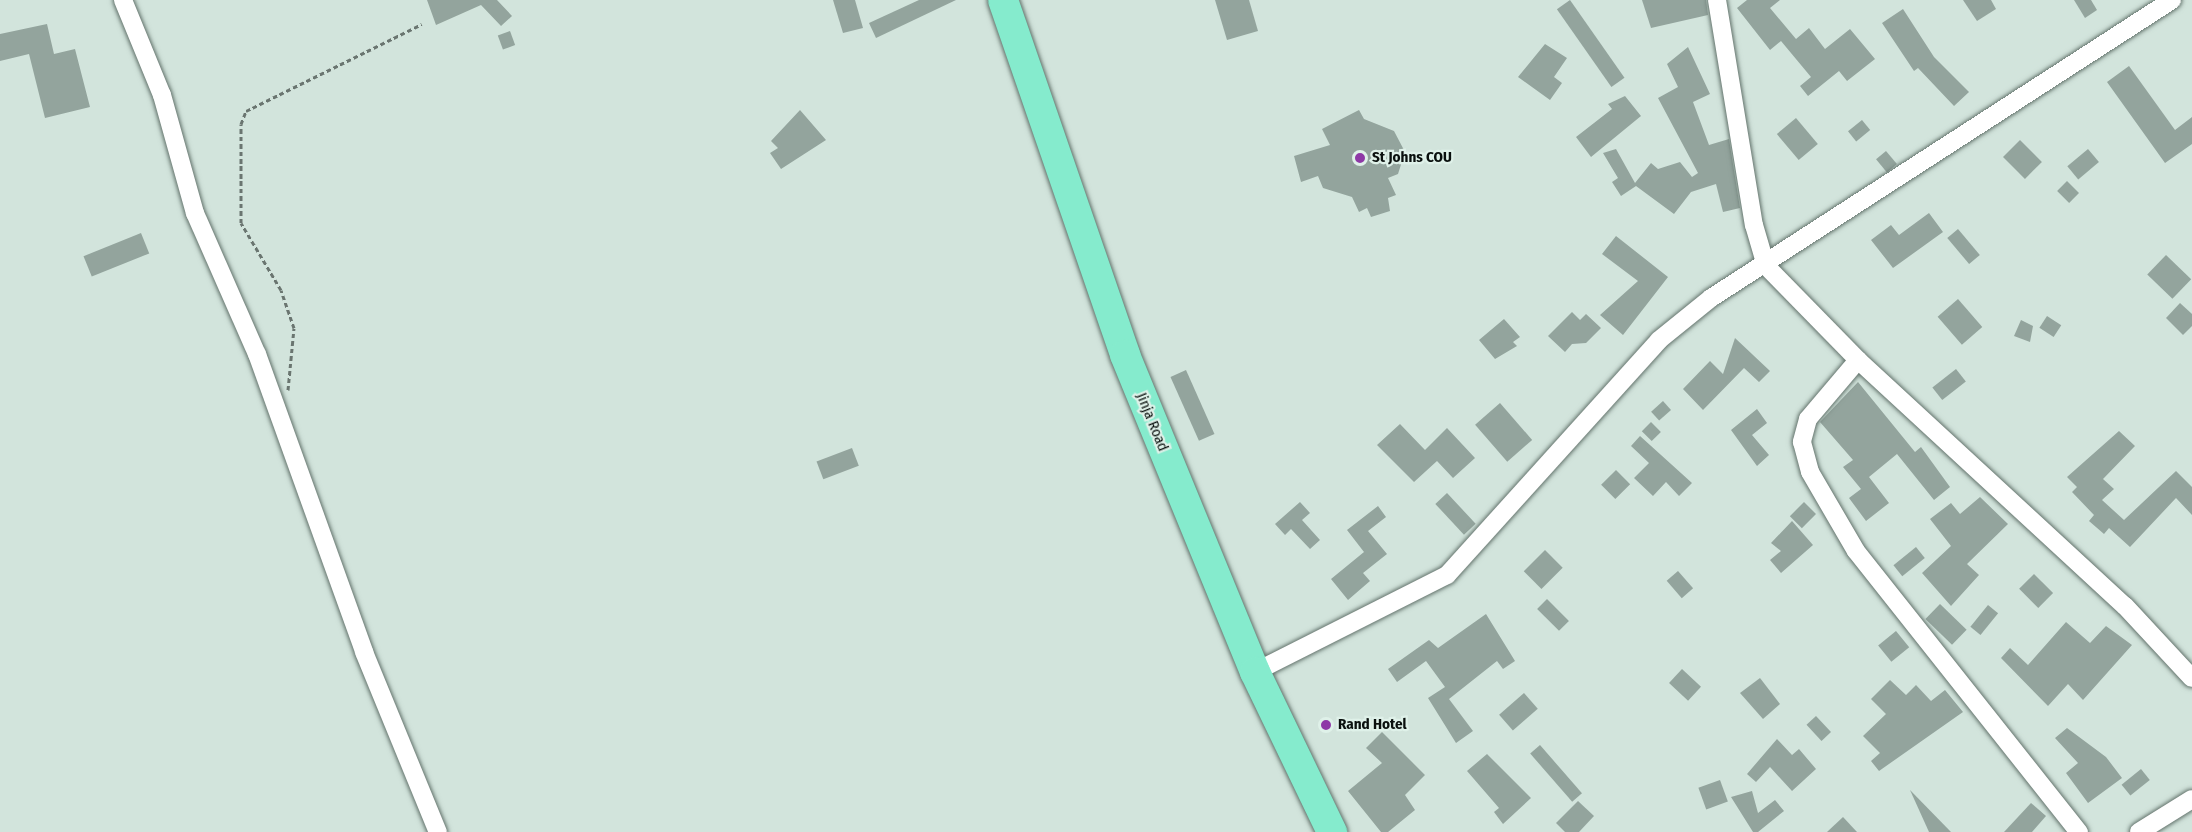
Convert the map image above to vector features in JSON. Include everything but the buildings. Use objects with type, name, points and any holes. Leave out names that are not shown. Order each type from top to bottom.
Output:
[{"type":"main road","name":"Jinja Road","points":[[1003,0],[1125,356],[1255,672],[1332,832]]},
{"type":"street","points":[[123,0],[162,95],[195,213],[279,417],[364,652],[438,832]]},
{"type":"street","points":[[1717,0],[1754,225],[1766,266],[1858,360],[2125,606],[2192,678]]},
{"type":"street","points":[[1255,672],[1447,575],[1659,340],[1711,298],[1766,266],[2172,0]]},
{"type":"street","points":[[1858,360],[1808,419],[1802,442],[1810,472],[1856,551],[2079,832]]},
{"type":"street","points":[[2139,832],[2192,798]]},
{"type":"path","points":[[279,417],[292,377],[294,328],[281,290],[241,223],[241,124],[246,111],[422,24]]},
{"type":"place","name":"St Johns COU","points":[[1360,158]]},
{"type":"place","name":"Rand Hotel","points":[[1326,725]]}]
